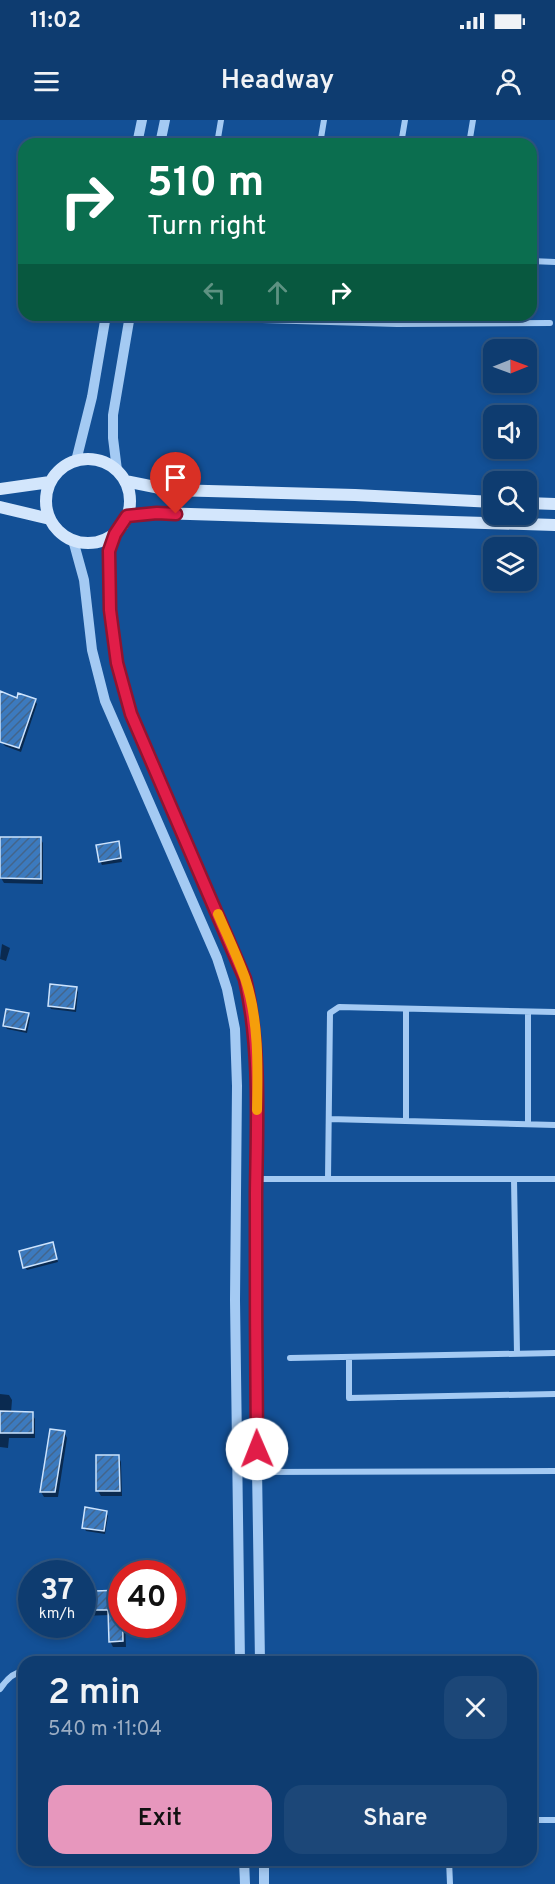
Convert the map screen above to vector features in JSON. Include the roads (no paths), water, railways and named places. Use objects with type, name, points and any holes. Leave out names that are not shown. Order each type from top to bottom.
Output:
[{"type":"main road","points":[[94,459],[117,470],[125,481],[130,495],[127,516],[115,534],[102,541],[87,543],[73,540],[56,528],[46,507],[46,494],[50,482],[58,471],[76,461],[94,459]]},
{"type":"main road","points":[[125,481],[170,490],[483,501]]},
{"type":"main road","points":[[0,489],[50,482]]},
{"type":"main road","points":[[537,503],[555,504]]},
{"type":"main road","points":[[0,507],[50,519]]},
{"type":"main road","points":[[127,516],[157,513],[555,525]]},
{"type":"street","points":[[138,138],[142,120]]},
{"type":"street","points":[[161,138],[165,120]]},
{"type":"street","points":[[218,138],[221,120]]},
{"type":"street","points":[[321,138],[324,120]]},
{"type":"street","points":[[402,138],[405,120]]},
{"type":"street","points":[[470,138],[473,120]]},
{"type":"street","points":[[537,261],[555,262]]},
{"type":"street","points":[[76,461],[92,396],[105,321]]},
{"type":"street","points":[[117,470],[113,415],[129,321]]},
{"type":"street","points":[[318,321],[397,324],[550,323]]},
{"type":"street","points":[[115,534],[109,551],[110,610],[117,663],[131,714],[245,979],[252,1010],[258,1077],[255,1338],[260,1656]]},
{"type":"street","points":[[73,540],[84,580],[92,650],[105,701],[217,958],[227,989],[235,1029],[237,1086],[235,1300],[240,1656]]},
{"type":"street","points":[[328,1179],[330,1013],[339,1007],[555,1012]]},
{"type":"street","points":[[406,1009],[406,1121]]},
{"type":"street","points":[[528,1012],[528,1124]]},
{"type":"street","points":[[329,1119],[555,1125]]},
{"type":"street","points":[[256,1179],[555,1179]]},
{"type":"street","points":[[514,1179],[517,1353]]},
{"type":"street","points":[[290,1358],[555,1353]]},
{"type":"street","points":[[349,1357],[349,1398],[555,1394]]},
{"type":"street","points":[[237,1472],[555,1471]]},
{"type":"street","points":[[0,1689],[6,1680],[18,1672]]},
{"type":"street","points":[[537,1820],[555,1820]]},
{"type":"street","points":[[244,1866],[245,1884]]},
{"type":"street","points":[[264,1866],[264,1884]]},
{"type":"street","points":[[449,1866],[450,1884]]}]
